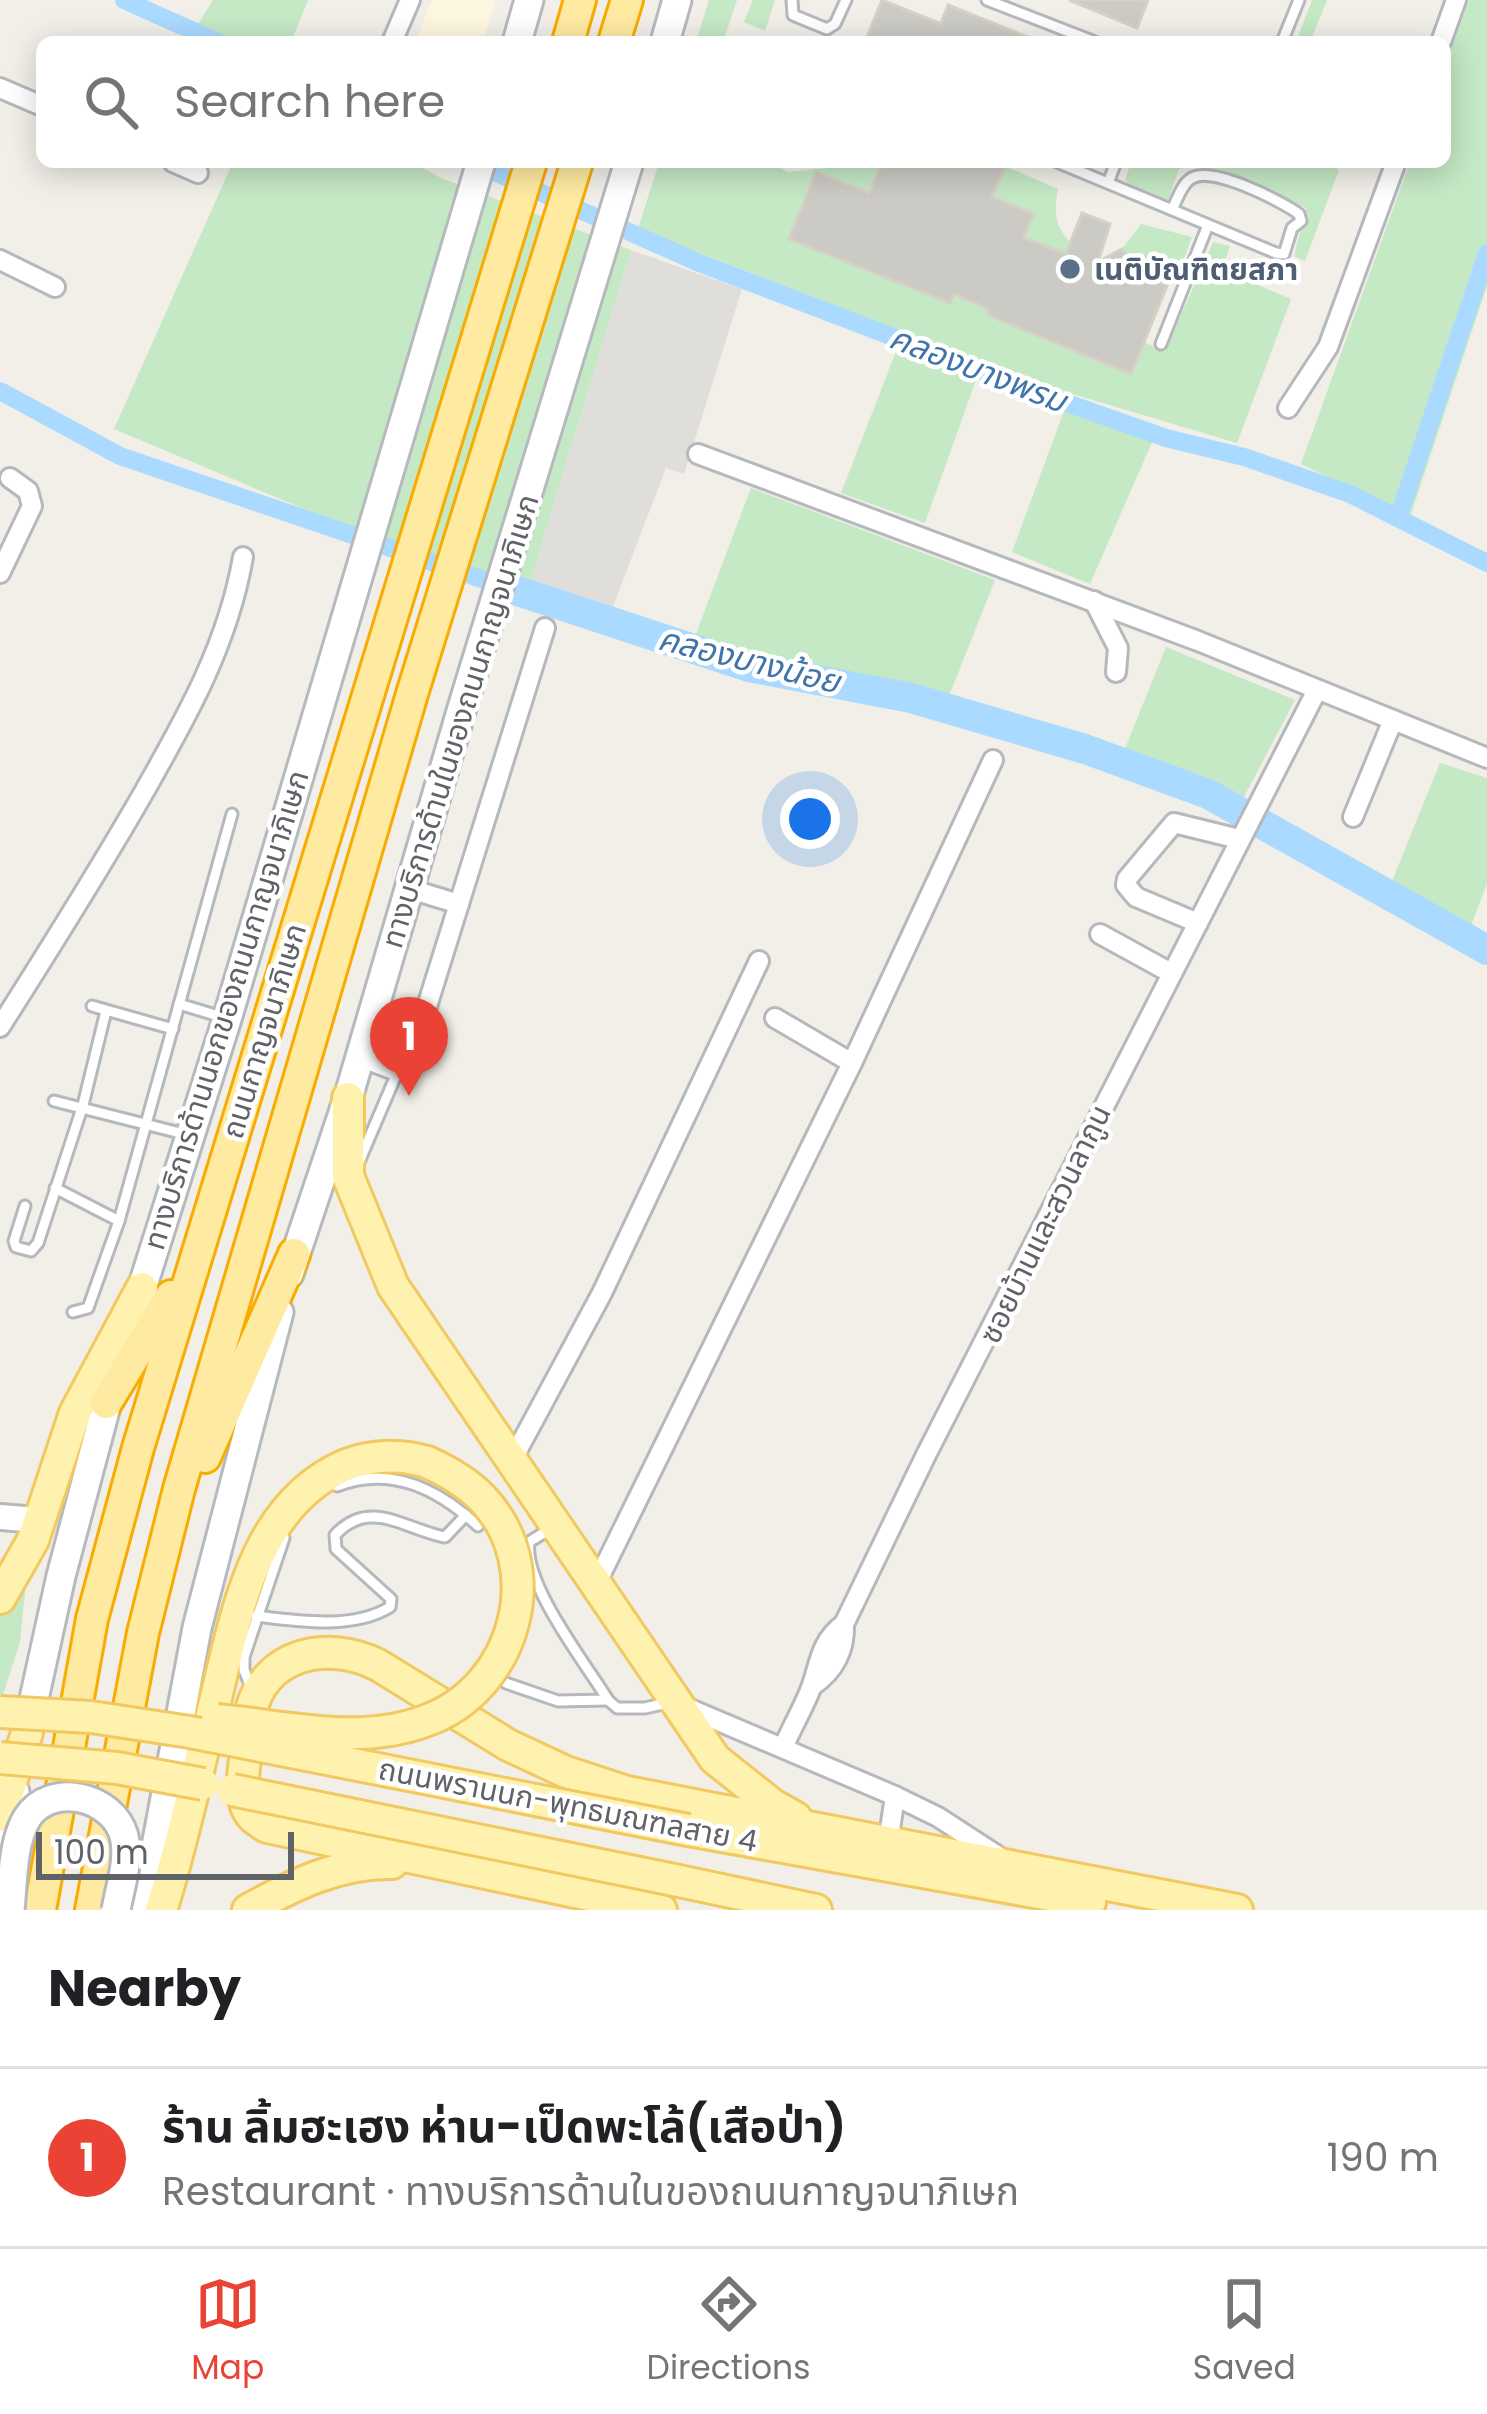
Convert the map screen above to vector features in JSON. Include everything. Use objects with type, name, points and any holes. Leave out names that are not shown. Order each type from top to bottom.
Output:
[{"type":"highway","points":[[570,36],[580,0]]},
{"type":"highway","points":[[616,36],[626,0]]},
{"type":"highway","name":"ถนนกาญจนาภิเษก","points":[[40,1910],[92,1619],[196,1255],[529,168]]},
{"type":"highway","name":"ถนนกาญจนาภิเษก","points":[[92,1910],[142,1633],[179,1489],[412,694],[575,168]]},
{"type":"highway","points":[[179,1489],[204,1458],[294,1254]]},
{"type":"highway","points":[[106,1403],[196,1255]]},
{"type":"main road","points":[[519,36],[529,0]]},
{"type":"main road","points":[[667,36],[677,0]]},
{"type":"main road","name":"ทางบริการด้านนอกของถนนกาญจนาภิเษก","points":[[0,1864],[61,1576],[106,1403],[227,1019],[479,168]]},
{"type":"main road","name":"ทางบริการด้านในของถนนกาญจนาภิเษก","points":[[144,1910],[197,1628],[294,1254],[349,1098],[627,168]]},
{"type":"main road","points":[[349,1098],[348,1176],[393,1286],[715,1759],[742,1783],[804,1822],[840,1834]]},
{"type":"main road","points":[[0,1598],[25,1558],[75,1413],[142,1288]]},
{"type":"main road","points":[[91,1717],[201,1718],[336,1733],[368,1733],[422,1723],[461,1703],[489,1675],[509,1638],[518,1600],[516,1567],[505,1531],[482,1498],[427,1462],[377,1457],[337,1469],[296,1498],[268,1535],[238,1614],[161,1910]]},
{"type":"main road","points":[[661,1910],[280,1831],[256,1820],[243,1796],[250,1713],[256,1697],[274,1671],[298,1656],[323,1651],[350,1654],[378,1665],[508,1745],[627,1792],[1237,1910]]},
{"type":"main road","name":"ถนนพรานนก-พุทธมณฑลสาย 4","points":[[0,1712],[91,1717],[246,1743],[688,1830],[1134,1910]]},
{"type":"main road","points":[[0,1816],[27,1733]]},
{"type":"main road","name":"ถนนพรานนก-พุทธมณฑลสาย 4","points":[[0,1758],[117,1768],[203,1784],[816,1910]]},
{"type":"main road","points":[[0,1774],[203,1784]]},
{"type":"main road","points":[[10,1910],[17,1851],[30,1814],[64,1797],[103,1805],[119,1823],[126,1846],[116,1910]]},
{"type":"main road","points":[[248,1910],[300,1883],[350,1867],[446,1864]]},
{"type":"street","points":[[395,36],[410,0]]},
{"type":"street","points":[[1443,36],[1456,0]]},
{"type":"street","points":[[0,88],[36,103]]},
{"type":"street","points":[[188,168],[198,172]]},
{"type":"street","points":[[1288,408],[1328,346],[1394,168]]},
{"type":"street","points":[[0,260],[55,287]]},
{"type":"street","points":[[698,454],[1094,601],[1487,758]]},
{"type":"street","points":[[0,572],[32,506],[28,491],[10,478]]},
{"type":"street","points":[[0,1027],[94,879],[196,700],[228,619],[243,557]]},
{"type":"street","points":[[1094,601],[1118,648],[1116,671]]},
{"type":"street","points":[[360,1057],[397,1071],[419,1032],[545,628]]},
{"type":"street","name":"ซอยบ้านและสวนลากูน","points":[[783,1748],[812,1686],[830,1672],[843,1647],[844,1624],[926,1453],[1318,690]]},
{"type":"street","points":[[1353,817],[1393,720]]},
{"type":"street","points":[[595,1586],[852,1063],[993,760]]},
{"type":"street","points":[[1198,923],[1136,897],[1127,879],[1174,824],[1243,831]]},
{"type":"street","points":[[410,889],[459,904]]},
{"type":"street","points":[[1100,934],[1171,973]]},
{"type":"street","points":[[512,1462],[602,1293],[759,961]]},
{"type":"street","points":[[775,1018],[852,1063]]},
{"type":"street","points":[[0,1517],[38,1520]]},
{"type":"street","points":[[673,1701],[895,1796],[938,1817],[1014,1866]]},
{"type":"street","points":[[888,1843],[895,1796]]},
{"type":"lane","points":[[792,0],[793,15],[826,28],[835,24],[845,0]]},
{"type":"lane","points":[[987,0],[1072,36]]},
{"type":"lane","points":[[1284,36],[1299,0]]},
{"type":"lane","points":[[1072,168],[1108,183],[1172,210],[1208,225],[1284,254],[1292,228],[1300,221],[1299,214],[1284,204],[1228,180],[1202,175],[1184,186],[1172,210]]},
{"type":"lane","points":[[1108,183],[1114,168]]},
{"type":"lane","points":[[1161,344],[1208,225]]},
{"type":"lane","points":[[74,1312],[88,1308],[119,1221],[232,814]]},
{"type":"lane","points":[[179,1004],[227,1019]]},
{"type":"lane","points":[[92,1006],[172,1029]]},
{"type":"lane","points":[[25,1206],[14,1241],[16,1247],[31,1252],[83,1106],[106,1011]]},
{"type":"lane","points":[[348,1176],[375,1129],[397,1071]]},
{"type":"lane","points":[[54,1101],[188,1135]]},
{"type":"lane","points":[[56,1188],[119,1221]]},
{"type":"lane","points":[[256,1697],[244,1670],[244,1657],[287,1528],[300,1509],[341,1483],[402,1479],[433,1490],[478,1526]]},
{"type":"lane","points":[[256,1616],[339,1621],[380,1613],[390,1607],[391,1598],[336,1549],[335,1535],[374,1515],[385,1515],[445,1538],[466,1515]]},
{"type":"lane","points":[[555,1526],[529,1542],[530,1563],[547,1602],[608,1700],[617,1708],[631,1709],[673,1701]]},
{"type":"lane","points":[[506,1683],[558,1701],[608,1700]]},
{"type":"shaded area","points":[[432,0],[496,0],[485,36],[417,36]]},
{"type":"shaded area","points":[[631,250],[742,289],[684,474],[666,468],[610,614],[528,589]]},
{"type":"green space","points":[[213,0],[308,0],[293,36],[218,36],[197,26]]},
{"type":"green space","points":[[709,0],[737,0],[725,36],[698,36]]},
{"type":"green space","points":[[753,0],[775,0],[765,31],[744,22]]},
{"type":"green space","points":[[1312,0],[1327,0],[1312,36],[1298,36]]},
{"type":"green space","points":[[1469,0],[1487,0],[1487,286],[1410,517],[1301,464],[1408,168],[1451,168],[1451,49]]},
{"type":"green space","points":[[230,168],[423,168],[631,250],[528,589],[342,525],[114,429]]},
{"type":"green space","points":[[657,168],[780,168],[788,172],[896,168],[878,215],[1165,352],[1213,242],[1230,246],[1222,270],[1291,299],[1237,443],[1029,381],[638,229]]},
{"type":"green space","points":[[1004,168],[1058,189],[1056,218],[1070,242],[1066,254],[1024,238],[1034,214],[992,197]]},
{"type":"green space","points":[[1129,168],[1184,168],[1179,169],[1168,201],[1131,188],[1125,180]]},
{"type":"green space","points":[[1200,168],[1339,170],[1305,261],[1294,256],[1306,208]]},
{"type":"green space","points":[[1141,224],[1192,237],[1176,281],[1167,286],[1137,271],[1122,249]]},
{"type":"green space","points":[[897,349],[976,380],[925,523],[841,493]]},
{"type":"green space","points":[[1064,411],[1153,440],[1090,584],[1012,552]]},
{"type":"green space","points":[[751,488],[995,580],[947,701],[747,660],[693,642]]},
{"type":"green space","points":[[1166,647],[1295,700],[1244,797],[1122,756]]},
{"type":"green space","points":[[1440,763],[1487,778],[1487,883],[1469,931],[1390,886]]},
{"type":"green space","points":[[26,1582],[20,1642],[0,1704],[0,1607]]},
{"type":"building","points":[[882,0],[941,24],[948,5],[1025,36],[867,36]]},
{"type":"building","points":[[1069,0],[1148,0],[1137,28]]},
{"type":"building","name":"เนติบัณฑิตยสภา","points":[[879,168],[1004,168],[992,197],[1034,214],[1024,238],[1066,254],[1082,213],[1110,224],[1098,262],[1122,249],[1137,271],[1167,286],[1131,374],[988,315],[989,309],[954,294],[950,303],[789,239],[816,172],[869,193]]},
{"type":"waterway","name":"คลองบางพรม","points":[[124,0],[205,36]]},
{"type":"waterway","name":"คลองบางพรม","points":[[486,168],[697,262],[1050,397],[1350,494],[1487,563]]},
{"type":"waterway","points":[[1398,518],[1487,253]]},
{"type":"waterway","name":"คลองบางน้อย","points":[[0,391],[120,456],[508,588]]},
{"type":"waterway","name":"คลองบางน้อย","points":[[508,588],[749,667],[911,698],[1085,749],[1208,794],[1487,950]]},
{"type":"place","name":"เนติบัณฑิตยสภา","points":[[1070,269]]},
{"type":"place","name":"ร้าน ลิ้มฮะเฮง ห่าน-เป็ดพะโล้(เสือป่า)","points":[[409,1096]]}]
